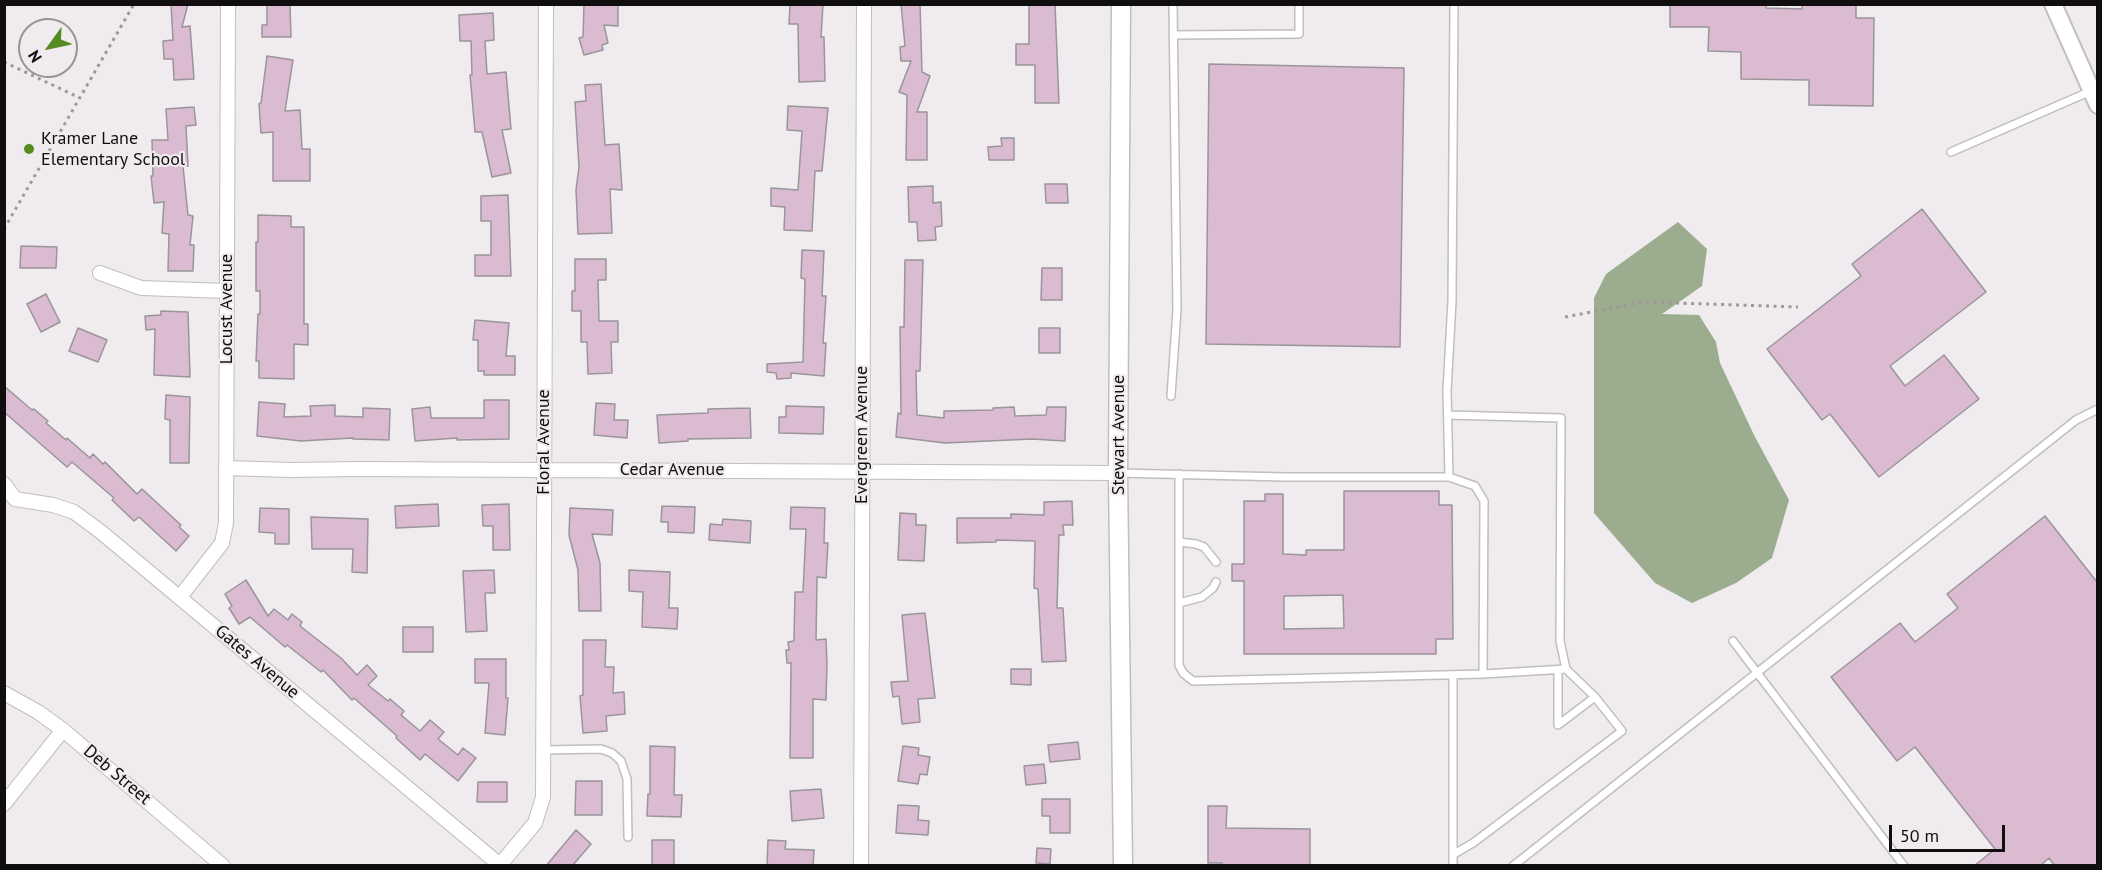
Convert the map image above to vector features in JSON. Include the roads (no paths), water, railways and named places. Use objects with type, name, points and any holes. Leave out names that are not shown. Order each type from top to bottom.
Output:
[{"type":"main road","name":"Stewart Avenue","points":[[1120,4],[1118,473],[1123,866]]},
{"type":"street","name":"Locust Avenue","points":[[180,597],[222,543],[226,523],[228,4]]},
{"type":"street","name":"Floral Avenue","points":[[499,865],[535,823],[543,797],[546,4]]},
{"type":"street","name":"Evergreen Avenue","points":[[861,866],[864,4]]},
{"type":"street","points":[[2053,4],[2094,98]]},
{"type":"street","points":[[100,273],[141,288],[227,291]]},
{"type":"street","name":"Cedar Avenue","points":[[226,468],[1118,473]]},
{"type":"street","name":"Gates Avenue","points":[[4,484],[10,503],[53,505],[74,512],[180,597],[499,865]]},
{"type":"street","name":"Deb Street","points":[[4,693],[38,712],[63,730],[223,866]]},
{"type":"street","points":[[4,804],[63,730]]},
{"type":"lane","points":[[1171,396],[1177,310],[1173,4]]},
{"type":"lane","points":[[1173,35],[1299,34],[1299,4]]},
{"type":"lane","points":[[1449,477],[1447,391],[1452,301],[1454,4]]},
{"type":"lane","points":[[1951,152],[2094,98]]},
{"type":"lane","points":[[1513,866],[2076,420],[2097,409]]},
{"type":"lane","points":[[1448,415],[1561,418],[1560,641],[1562,670],[1557,725],[1595,697]]},
{"type":"lane","points":[[1118,473],[1284,477],[1449,477],[1475,486],[1484,501],[1483,674]]},
{"type":"lane","points":[[1179,474],[1179,665],[1183,673],[1193,681],[1562,670],[1595,697],[1622,731],[1473,843],[1454,854]]},
{"type":"lane","points":[[1179,542],[1204,547],[1216,562]]},
{"type":"lane","points":[[1179,603],[1202,597],[1213,588],[1216,582]]},
{"type":"lane","points":[[1733,641],[1904,866]]},
{"type":"lane","points":[[1453,675],[1453,866]]},
{"type":"lane","points":[[543,750],[601,749],[612,753],[621,761],[627,779],[628,837]]},
{"type":"place","name":"Kramer Lane Elementary School","points":[[29,149]]}]
